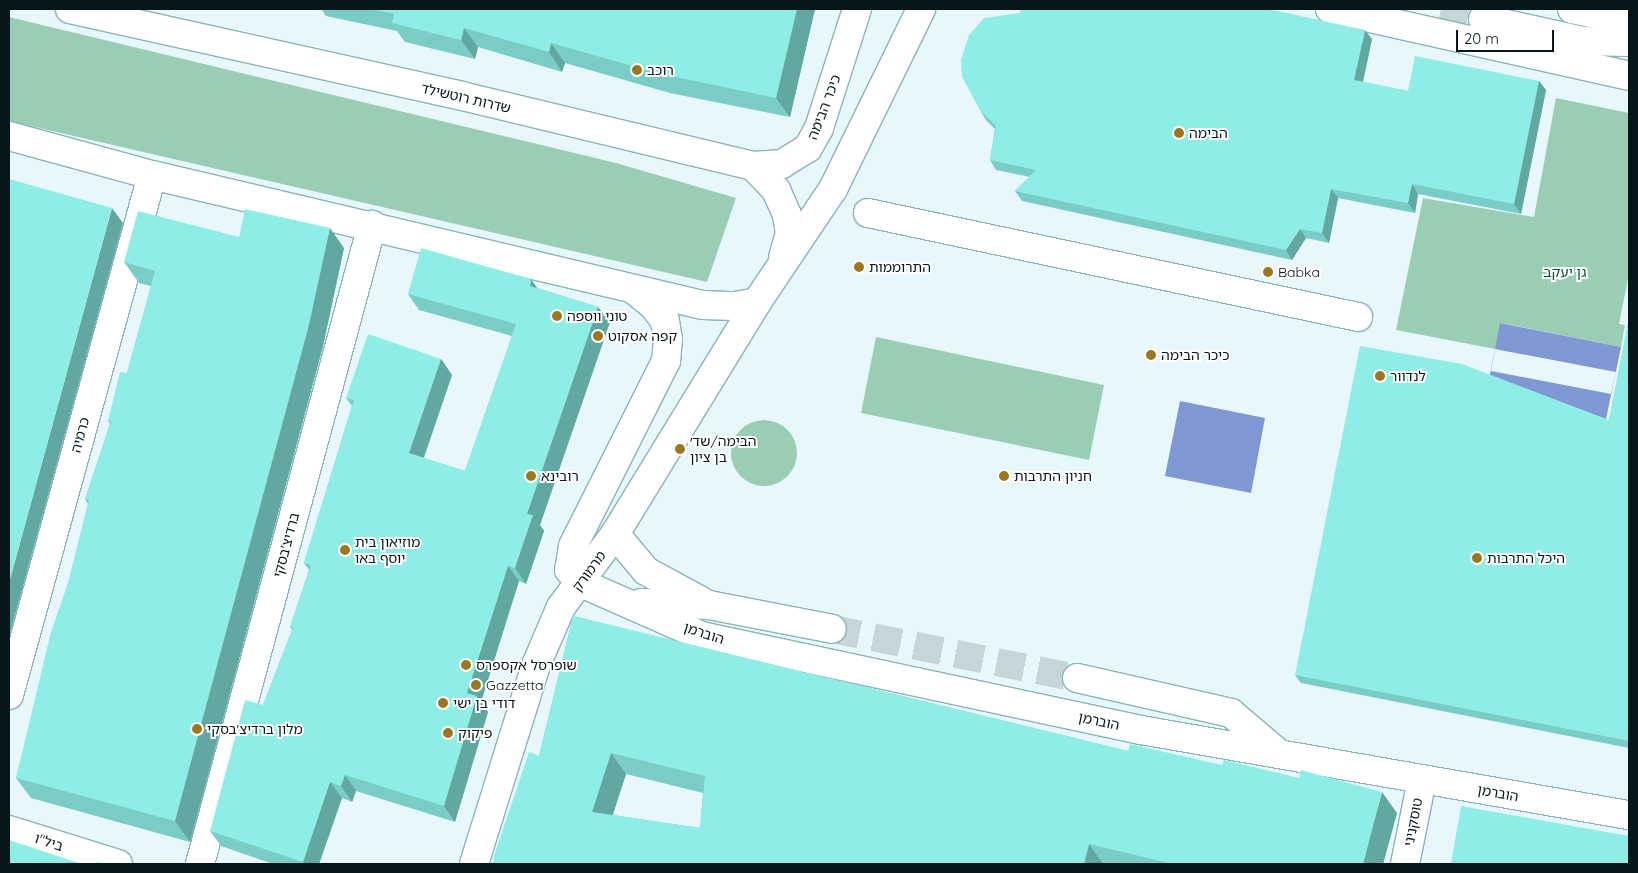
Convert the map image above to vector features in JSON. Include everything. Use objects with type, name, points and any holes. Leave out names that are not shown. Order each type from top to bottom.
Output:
[{"type":"street","name":"שדרות רוטשילד","points":[[70,9],[462,96],[753,166]]},
{"type":"street","name":"כיכר הבימה","points":[[753,166],[782,164],[808,148],[819,128],[857,9]]},
{"type":"street","points":[[9,136],[152,176],[372,225],[633,289],[710,306],[757,302],[846,166],[921,9]]},
{"type":"street","points":[[1330,9],[1387,14],[1629,76]]},
{"type":"street","points":[[1572,9],[1629,21]]},
{"type":"street","points":[[1483,19],[1583,41],[1629,42]]},
{"type":"street","points":[[753,166],[776,190],[787,215],[790,233],[782,263]]},
{"type":"street","name":"כרמיה","points":[[9,695],[152,176]]},
{"type":"street","points":[[868,213],[1358,317]]},
{"type":"street","name":"ברדיצ'בסקי","points":[[200,864],[372,225]]},
{"type":"street","points":[[581,583],[569,570],[574,546],[666,361],[668,339],[665,321],[653,305],[633,289]]},
{"type":"street","name":"מרמורק","points":[[474,864],[536,665],[562,607],[615,534],[757,302]]},
{"type":"street","points":[[615,534],[646,571],[709,605]]},
{"type":"street","name":"הוברמן","points":[[581,583],[606,596],[629,602],[702,636],[1141,730],[1276,751],[1422,780],[1629,816]]},
{"type":"street","points":[[629,602],[709,605],[832,629]]},
{"type":"street","points":[[1078,678],[1230,713],[1276,751]]},
{"type":"street","name":"טוסקניני","points":[[1405,864],[1422,780]]},
{"type":"street","name":"ביל\"ו","points":[[9,830],[118,864]]},
{"type":"green space","points":[[9,17],[616,163],[736,198],[707,282],[9,121]]},
{"type":"green space","name":"גן יעקב","points":[[1556,98],[1629,113],[1629,274],[1619,324],[1625,325],[1621,347],[1501,323],[1495,349],[1396,330],[1423,198],[1534,217]]},
{"type":"green space","points":[[876,337],[1104,385],[1089,460],[861,413]]},
{"type":"green space","points":[[757,420],[771,420],[783,425],[792,434],[797,446],[795,466],[788,477],[771,486],[757,486],[745,481],[736,472],[731,460],[731,446],[736,434],[745,425]]},
{"type":"water","points":[[1500,323],[1621,347],[1606,419],[1486,395]]},
{"type":"water","points":[[1180,401],[1265,418],[1251,493],[1165,476]]},
{"type":"pier","points":[[1495,349],[1616,372],[1611,394],[1491,371]]},
{"type":"building","points":[[371,9],[797,9],[776,98],[657,73],[551,43],[549,52],[464,28],[461,40],[392,23],[394,14]]},
{"type":"building","name":"הבימה","points":[[1021,9],[1268,9],[1365,30],[1354,80],[1408,91],[1415,56],[1539,81],[1514,204],[1412,184],[1408,203],[1331,189],[1322,233],[1300,229],[1286,250],[1015,191],[1036,170],[990,160],[996,126],[980,110],[962,77],[961,60],[969,35],[984,18],[1020,13]]},
{"type":"building","points":[[9,179],[112,208],[9,583]]},
{"type":"building","points":[[245,209],[330,228],[309,325],[175,821],[16,778],[51,632],[69,580],[89,500],[85,499],[111,422],[108,421],[120,372],[127,373],[155,271],[124,262],[138,211],[239,237]]},
{"type":"building","points":[[421,248],[531,279],[530,286],[598,307],[527,514],[533,515],[515,568],[508,566],[467,693],[477,696],[444,806],[345,775],[341,786],[330,782],[303,862],[210,831],[245,700],[263,705],[293,628],[290,627],[311,565],[304,563],[354,400],[346,398],[368,334],[441,359],[409,453],[465,471],[516,324],[408,294]]},
{"type":"building","name":"היכל התרבות","points":[[1629,319],[1629,741],[1295,675],[1360,346],[1462,364],[1609,420]]},
{"type":"building","points":[[573,616],[1128,751],[1130,744],[1222,765],[1224,760],[1299,778],[1301,770],[1382,792],[1363,864],[1173,864],[1089,844],[1084,864],[493,864],[529,752],[539,756]],"holes":[[[611,753],[705,776],[700,828],[592,812]]]},
{"type":"building","points":[[1461,806],[1629,836],[1629,864],[1451,864]]},
{"type":"building","points":[[9,840],[82,864],[9,864]]},
{"type":"tunnel","points":[[1441,9],[1483,19]]},
{"type":"tunnel","points":[[832,629],[1077,678]]},
{"type":"place","name":"רוכב","points":[[637,70]]},
{"type":"place","name":"הבימה","points":[[1179,133]]},
{"type":"place","name":"התרוממות","points":[[859,267]]},
{"type":"place","name":"Babka","points":[[1268,272]]},
{"type":"place","name":"טוני ווספה","points":[[557,316]]},
{"type":"place","name":"קפה אסקוט","points":[[598,336]]},
{"type":"place","name":"כיכר הבימה","points":[[1151,355]]},
{"type":"place","name":"לנדוור","points":[[1380,376]]},
{"type":"place","name":"הבימה/שד׳ בן ציון","points":[[680,449]]},
{"type":"place","name":"רובינא","points":[[531,476]]},
{"type":"place","name":"חניון התרבות","points":[[1004,476]]},
{"type":"place","name":"מוזיאון בית יוסף באו","points":[[345,550]]},
{"type":"place","name":"היכל התרבות","points":[[1477,558]]},
{"type":"place","name":"שופרסל אקספרס","points":[[466,665]]},
{"type":"place","name":"Gazzetta","points":[[476,685]]},
{"type":"place","name":"דודי בן ישי","points":[[443,703]]},
{"type":"place","name":"מלון ברדיצ'בסקי","points":[[197,729]]},
{"type":"place","name":"פיקוק","points":[[448,733]]}]
